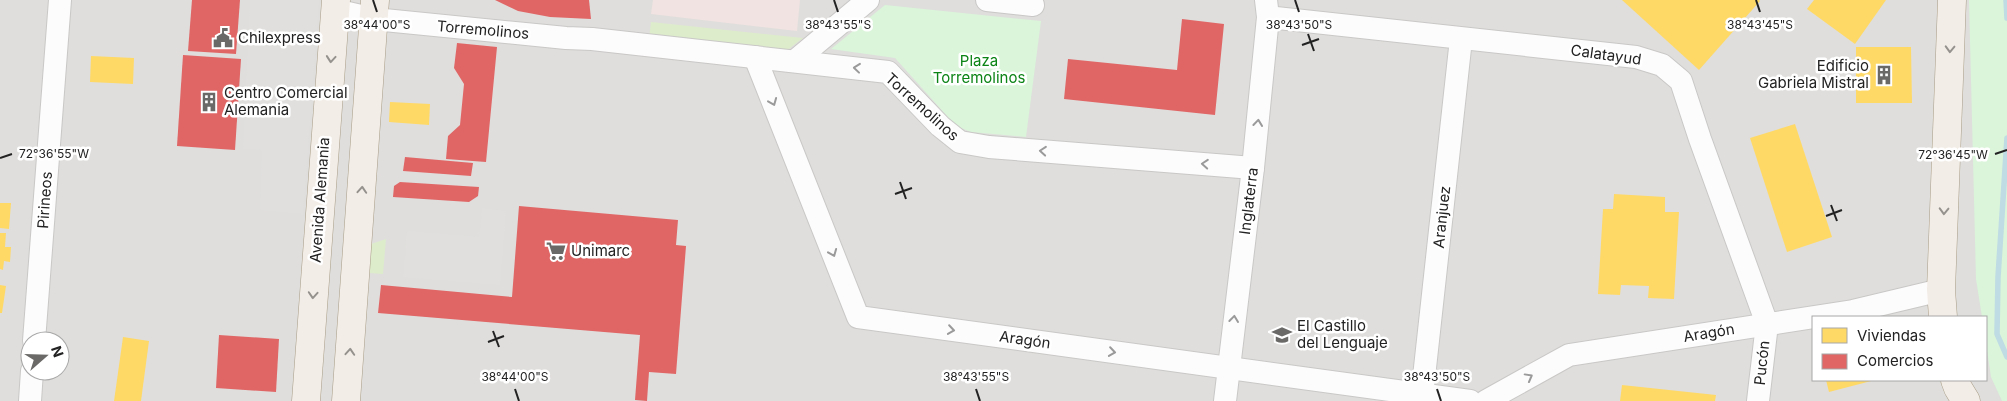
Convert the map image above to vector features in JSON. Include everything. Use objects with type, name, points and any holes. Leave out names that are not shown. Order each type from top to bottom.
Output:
[{"type":"main road","points":[[1942,316],[1941,290],[1952,0]]},
{"type":"main road","name":"Avenida Alemania","points":[[306,401],[335,5]]},
{"type":"main road","points":[[346,401],[374,9]]},
{"type":"main road","points":[[1955,381],[1966,401]]},
{"type":"street","name":"Pirineos","points":[[35,331],[60,0]]},
{"type":"street","points":[[795,61],[868,0]]},
{"type":"street","points":[[987,0],[1033,5]]},
{"type":"street","name":"Torremolinos","points":[[335,5],[374,9],[566,38],[592,39],[888,72],[940,126],[960,142],[988,147],[1253,168]]},
{"type":"street","name":"Calatayud","points":[[1267,9],[1462,39],[1636,57],[1662,66],[1681,81],[1767,324]]},
{"type":"street","name":"Inglaterra","points":[[1225,401],[1253,168],[1267,9]]},
{"type":"street","name":"Aranjuez","points":[[1422,395],[1462,39]]},
{"type":"street","name":"Aragón","points":[[754,57],[858,317],[1470,401]]},
{"type":"street","name":"Aragón","points":[[1820,316],[1853,311],[1941,290]]},
{"type":"street","name":"Aragón","points":[[1486,401],[1569,354],[1812,317]]},
{"type":"street","name":"Pucón","points":[[1758,401],[1767,324]]},
{"type":"street","points":[[30,401],[31,381]]},
{"type":"shaded area","points":[[0,0],[2007,0],[2007,401],[0,401]]},
{"type":"shaded area","points":[[250,0],[319,0],[303,214],[260,210],[262,150],[243,149]]},
{"type":"shaded area","points":[[653,0],[800,0],[797,31],[651,14]]},
{"type":"shaded area","points":[[482,208],[506,211],[500,285],[403,277],[407,231],[479,237]]},
{"type":"green space","points":[[1969,0],[2007,0],[2007,401],[2002,401],[1991,377],[1987,351],[1987,316],[1982,316],[1976,279]]},
{"type":"green space","name":"Plaza Torremolinos","points":[[885,5],[1041,21],[1026,137],[971,132],[956,126],[895,58],[831,49]]},
{"type":"green space","points":[[651,22],[803,38],[786,51],[649,38]]},
{"type":"green space","points":[[386,239],[383,274],[369,273],[371,244]]},
{"type":"building: Viviendas","points":[[1622,0],[1759,0],[1760,1],[1699,70]]},
{"type":"building: Viviendas","name":"Edificio Gabriela Mistral","points":[[1814,0],[1886,0],[1855,44],[1807,9]]},
{"type":"building: Viviendas","name":"Edificio Gabriela Mistral","points":[[1856,47],[1911,47],[1912,103],[1856,103]]},
{"type":"building: Viviendas","points":[[91,56],[134,58],[133,84],[90,82]]},
{"type":"building: Viviendas","points":[[390,102],[430,104],[429,125],[389,122]]},
{"type":"building: Viviendas","points":[[1795,124],[1832,237],[1787,252],[1750,138]]},
{"type":"building: Viviendas","points":[[1614,194],[1665,197],[1665,212],[1679,212],[1674,299],[1648,298],[1649,286],[1621,285],[1620,295],[1598,294],[1603,209],[1613,209]]},
{"type":"building: Viviendas","points":[[0,203],[11,203],[9,229],[0,228]]},
{"type":"building: Viviendas","points":[[0,233],[6,233],[5,247],[11,247],[10,262],[4,261],[3,270],[0,269]]},
{"type":"building: Viviendas","points":[[0,285],[6,286],[2,313],[0,313]]},
{"type":"building: Viviendas","points":[[123,337],[149,341],[141,401],[114,401]]},
{"type":"building: Viviendas","points":[[1826,381],[1871,381],[1829,392]]},
{"type":"building: Viviendas","points":[[1622,385],[1716,395],[1715,401],[1620,401]]},
{"type":"building: Comercios","points":[[192,0],[240,0],[236,54],[188,51]]},
{"type":"building: Comercios","points":[[495,0],[589,0],[591,19],[550,17],[518,11]]},
{"type":"building: Comercios","points":[[1182,19],[1224,24],[1215,115],[1064,99],[1068,59],[1177,70]]},
{"type":"building: Comercios","points":[[457,43],[497,47],[486,162],[446,159],[448,136],[460,125],[464,84],[454,68]]},
{"type":"building: Comercios","name":"Centro Comercial Alemania","points":[[183,55],[241,59],[235,150],[177,146]]},
{"type":"building: Comercios","points":[[405,157],[473,163],[471,176],[403,171]]},
{"type":"building: Comercios","points":[[400,182],[479,187],[478,196],[469,202],[393,197],[394,186]]},
{"type":"building: Comercios","points":[[519,206],[678,220],[676,245],[686,246],[676,374],[649,372],[647,401],[635,400],[640,335],[378,313],[381,285],[512,297]]},
{"type":"building: Comercios","points":[[219,335],[279,339],[276,392],[216,388]]},
{"type":"waterway","points":[[2006,0],[2007,18]]},
{"type":"waterway","points":[[2007,138],[1998,277],[1997,334],[2007,357]]},
{"type":"place","name":"Chilexpress","points":[[223,38]]},
{"type":"place","name":"Edificio Gabriela Mistral","points":[[1884,75]]},
{"type":"place","name":"Centro Comercial Alemania","points":[[209,102]]},
{"type":"place","name":"Unimarc","points":[[556,251]]},
{"type":"place","name":"El Castillo del Lenguaje","points":[[1282,335]]}]
